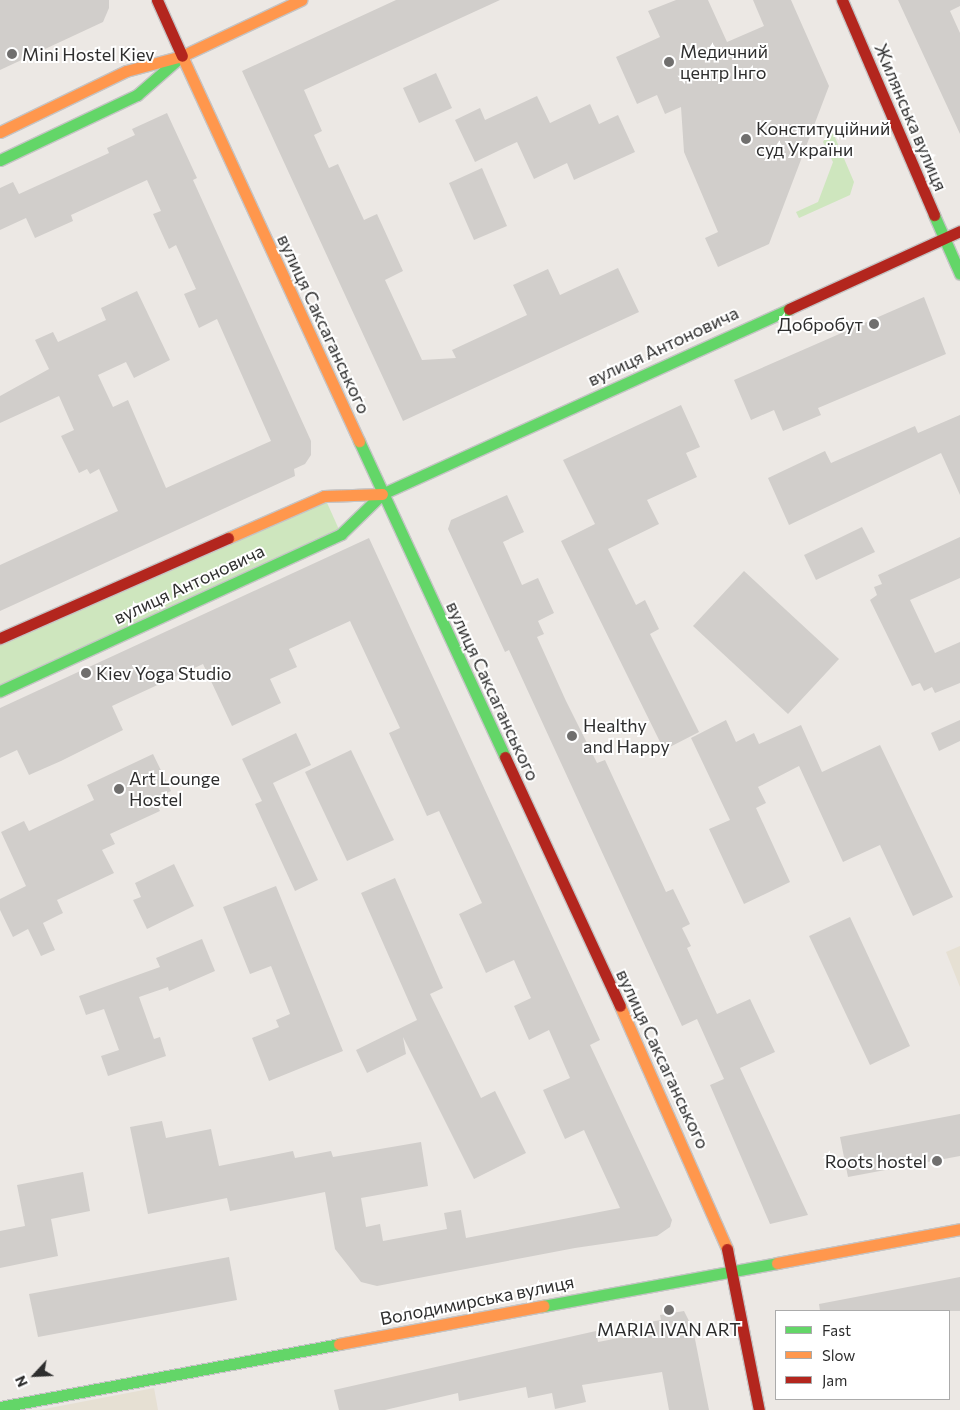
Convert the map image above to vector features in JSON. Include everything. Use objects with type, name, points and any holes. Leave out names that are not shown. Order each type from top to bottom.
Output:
[{"type":"main road","name":"вулиця Саксаганського","points":[[157,0],[382,494],[690,1159],[727,1248],[758,1410]]},
{"type":"main road","points":[[0,132],[126,71],[182,56],[301,0]]},
{"type":"main road","name":"Жилянська вулиця","points":[[842,0],[960,274]]},
{"type":"main road","points":[[0,160],[138,95],[182,56]]},
{"type":"main road","name":"вулиця Антоновича","points":[[0,691],[341,534],[382,494],[960,231]]},
{"type":"main road","name":"вулиця Антоновича","points":[[0,638],[324,496],[382,494]]},
{"type":"main road","name":"Володимирська вулиця","points":[[0,1407],[960,1229]]},
{"type":"shaded area","points":[[960,946],[960,987],[946,952]]},
{"type":"shaded area","points":[[154,1388],[158,1410],[39,1410]]},
{"type":"green space","points":[[831,128],[854,182],[850,195],[799,218],[796,212],[818,202],[833,162],[823,142]]},
{"type":"green space","points":[[324,496],[341,534],[0,691],[0,638]]},
{"type":"building","points":[[0,0],[109,0],[109,8],[103,22],[0,70]]},
{"type":"building","points":[[396,0],[500,0],[304,90],[322,131],[314,135],[329,168],[338,164],[364,220],[377,214],[403,271],[385,280],[422,360],[456,358],[452,350],[527,315],[513,285],[548,269],[560,295],[618,268],[639,312],[403,421],[242,71]]},
{"type":"building","name":"Конституційний суд України","points":[[676,0],[708,0],[727,42],[764,26],[753,0],[791,0],[829,86],[769,244],[718,267],[705,238],[718,232],[684,152],[681,107],[665,114],[657,95],[637,104],[616,57],[660,37],[648,11]]},
{"type":"building","points":[[898,0],[960,0],[960,6],[950,11],[960,33],[960,134]]},
{"type":"building","points":[[436,73],[452,108],[419,123],[403,88]]},
{"type":"building","points":[[537,96],[550,123],[590,104],[599,124],[618,115],[635,152],[574,180],[567,163],[534,179],[517,142],[475,162],[455,120],[480,108],[485,120]]},
{"type":"building","points":[[167,113],[197,178],[193,180],[311,441],[311,455],[305,464],[294,469],[295,476],[0,611],[0,565],[118,511],[99,469],[90,474],[87,469],[79,473],[61,436],[74,430],[59,396],[0,423],[0,396],[49,369],[35,340],[53,332],[58,342],[106,320],[101,308],[137,291],[170,360],[134,378],[126,362],[98,375],[113,407],[128,400],[166,488],[271,441],[217,319],[199,328],[184,294],[196,289],[176,245],[169,249],[153,214],[161,211],[147,180],[71,215],[73,221],[35,238],[26,218],[0,230],[0,188],[13,182],[19,194],[109,153],[107,148],[135,135],[132,129]]},
{"type":"building","points":[[482,168],[507,226],[474,240],[449,183]]},
{"type":"building","points":[[924,297],[946,354],[818,408],[821,415],[783,431],[774,410],[751,420],[734,380]]},
{"type":"building","points":[[681,405],[700,447],[686,453],[697,477],[647,500],[659,524],[608,549],[636,605],[645,600],[659,629],[650,634],[699,732],[664,750],[561,541],[595,524],[563,460]]},
{"type":"building","points":[[960,415],[960,495],[941,453],[789,525],[768,478],[825,451],[831,463],[915,426],[918,433]]},
{"type":"building","points":[[507,495],[524,532],[503,542],[522,585],[538,578],[554,613],[538,621],[544,634],[537,637],[566,701],[597,763],[605,760],[666,892],[673,889],[690,924],[682,928],[691,946],[687,948],[717,1014],[750,999],[775,1052],[740,1068],[808,1215],[770,1224],[710,1085],[724,1079],[697,1019],[682,1026],[509,650],[505,652],[448,529],[451,520]]},
{"type":"building","points":[[862,527],[875,552],[816,580],[804,555]]},
{"type":"building","points":[[960,537],[960,578],[910,600],[935,653],[960,642],[960,683],[935,693],[932,687],[924,691],[920,683],[912,686],[870,600],[877,595],[874,587],[882,584],[878,575]]},
{"type":"building","points":[[369,538],[600,1040],[590,1045],[672,1220],[670,1227],[657,1236],[575,1248],[377,1286],[361,1282],[335,1249],[325,1192],[230,1211],[227,1198],[148,1214],[130,1127],[162,1121],[166,1138],[211,1129],[219,1166],[293,1151],[295,1158],[331,1151],[333,1157],[421,1142],[428,1186],[361,1198],[366,1227],[380,1224],[383,1241],[447,1229],[444,1213],[461,1210],[466,1238],[620,1208],[584,1130],[565,1139],[543,1090],[570,1078],[549,1030],[529,1040],[514,1006],[531,998],[514,960],[486,973],[459,914],[482,903],[439,811],[427,816],[389,733],[400,728],[350,621],[289,649],[297,667],[270,679],[281,703],[232,726],[203,664],[112,706],[123,730],[61,761],[29,775],[17,750],[0,758],[0,708]]},
{"type":"building","points":[[744,571],[839,659],[788,714],[693,626]]},
{"type":"building","points":[[726,720],[736,742],[754,733],[759,744],[801,725],[822,772],[880,745],[953,897],[913,916],[880,845],[843,862],[799,766],[758,787],[766,803],[756,808],[790,882],[744,904],[709,829],[730,820],[691,738]]},
{"type":"building","points":[[960,720],[960,741],[939,751],[931,733]]},
{"type":"building","points":[[296,733],[311,765],[273,783],[318,880],[295,891],[255,804],[262,801],[242,759]]},
{"type":"building","points":[[351,750],[394,840],[347,861],[305,772]]},
{"type":"building","points":[[153,754],[171,791],[154,799],[160,811],[110,834],[115,844],[102,850],[114,873],[57,900],[63,913],[43,923],[55,950],[41,956],[28,929],[13,937],[0,910],[0,899],[26,886],[1,832],[24,821],[29,831],[94,800],[87,785]]},
{"type":"building","points":[[174,864],[194,906],[147,929],[133,900],[141,897],[135,883]]},
{"type":"building","points":[[395,878],[443,988],[430,994],[481,1098],[495,1091],[526,1153],[474,1179],[403,1037],[406,1054],[367,1073],[356,1050],[417,1020],[361,893]]},
{"type":"building","points":[[276,886],[343,1051],[269,1081],[252,1038],[279,1027],[276,1020],[290,1014],[271,966],[250,974],[223,907]]},
{"type":"building","points":[[850,917],[910,1046],[870,1065],[809,936]]},
{"type":"building","points":[[202,939],[215,971],[169,991],[168,987],[139,997],[154,1039],[160,1037],[166,1056],[108,1076],[101,1056],[119,1050],[104,1009],[86,1015],[79,996],[160,967],[156,958]]},
{"type":"building","points":[[960,1114],[960,1156],[848,1177],[840,1137]]},
{"type":"building","points":[[83,1172],[90,1211],[51,1219],[58,1256],[0,1268],[0,1231],[25,1226],[17,1185]]},
{"type":"building","points":[[229,1257],[237,1300],[38,1337],[29,1294]]},
{"type":"building","points":[[960,1277],[960,1311],[820,1310],[819,1304]]},
{"type":"building","points":[[684,1311],[693,1329],[709,1410],[669,1410],[662,1372],[582,1385],[586,1402],[555,1409],[552,1393],[528,1398],[526,1387],[459,1401],[458,1393],[385,1410],[339,1410],[334,1390],[596,1331],[598,1342],[650,1332],[649,1322],[661,1320],[660,1315]]},
{"type":"traffic: fast","points":[[0,160],[137,95],[177,60]]},
{"type":"traffic: fast","points":[[934,215],[960,274]]},
{"type":"traffic: fast","points":[[382,494],[789,309]]},
{"type":"traffic: fast","points":[[359,441],[505,757]]},
{"type":"traffic: fast","points":[[0,691],[341,534],[382,494]]},
{"type":"traffic: fast","points":[[543,1306],[777,1263]]},
{"type":"traffic: fast","points":[[0,1407],[339,1344]]},
{"type":"traffic: slow","points":[[0,132],[126,71],[182,56],[301,0]]},
{"type":"traffic: slow","points":[[182,56],[359,441]]},
{"type":"traffic: slow","points":[[228,538],[324,496],[382,494]]},
{"type":"traffic: slow","points":[[620,1006],[727,1249]]},
{"type":"traffic: slow","points":[[777,1263],[960,1229]]},
{"type":"traffic: slow","points":[[339,1344],[543,1306]]},
{"type":"traffic: jam","points":[[157,0],[182,56]]},
{"type":"traffic: jam","points":[[842,0],[934,215]]},
{"type":"traffic: jam","points":[[789,309],[960,231]]},
{"type":"traffic: jam","points":[[0,638],[228,538]]},
{"type":"traffic: jam","points":[[505,757],[620,1006]]},
{"type":"traffic: jam","points":[[727,1249],[759,1410]]},
{"type":"place","name":"Mini Hostel Kiev","points":[[12,54]]},
{"type":"place","name":"Медичний центр Інго","points":[[669,62]]},
{"type":"place","name":"Конституційний суд України","points":[[746,139]]},
{"type":"place","name":"Добробут","points":[[874,324]]},
{"type":"place","name":"Kiev Yoga Studio","points":[[86,673]]},
{"type":"place","name":"Healthy and Happy","points":[[572,736]]},
{"type":"place","name":"Art Lounge Hostel","points":[[119,789]]},
{"type":"place","name":"Roots hostel","points":[[937,1161]]},
{"type":"place","name":"MARIA IVAN ART","points":[[669,1310]]}]
